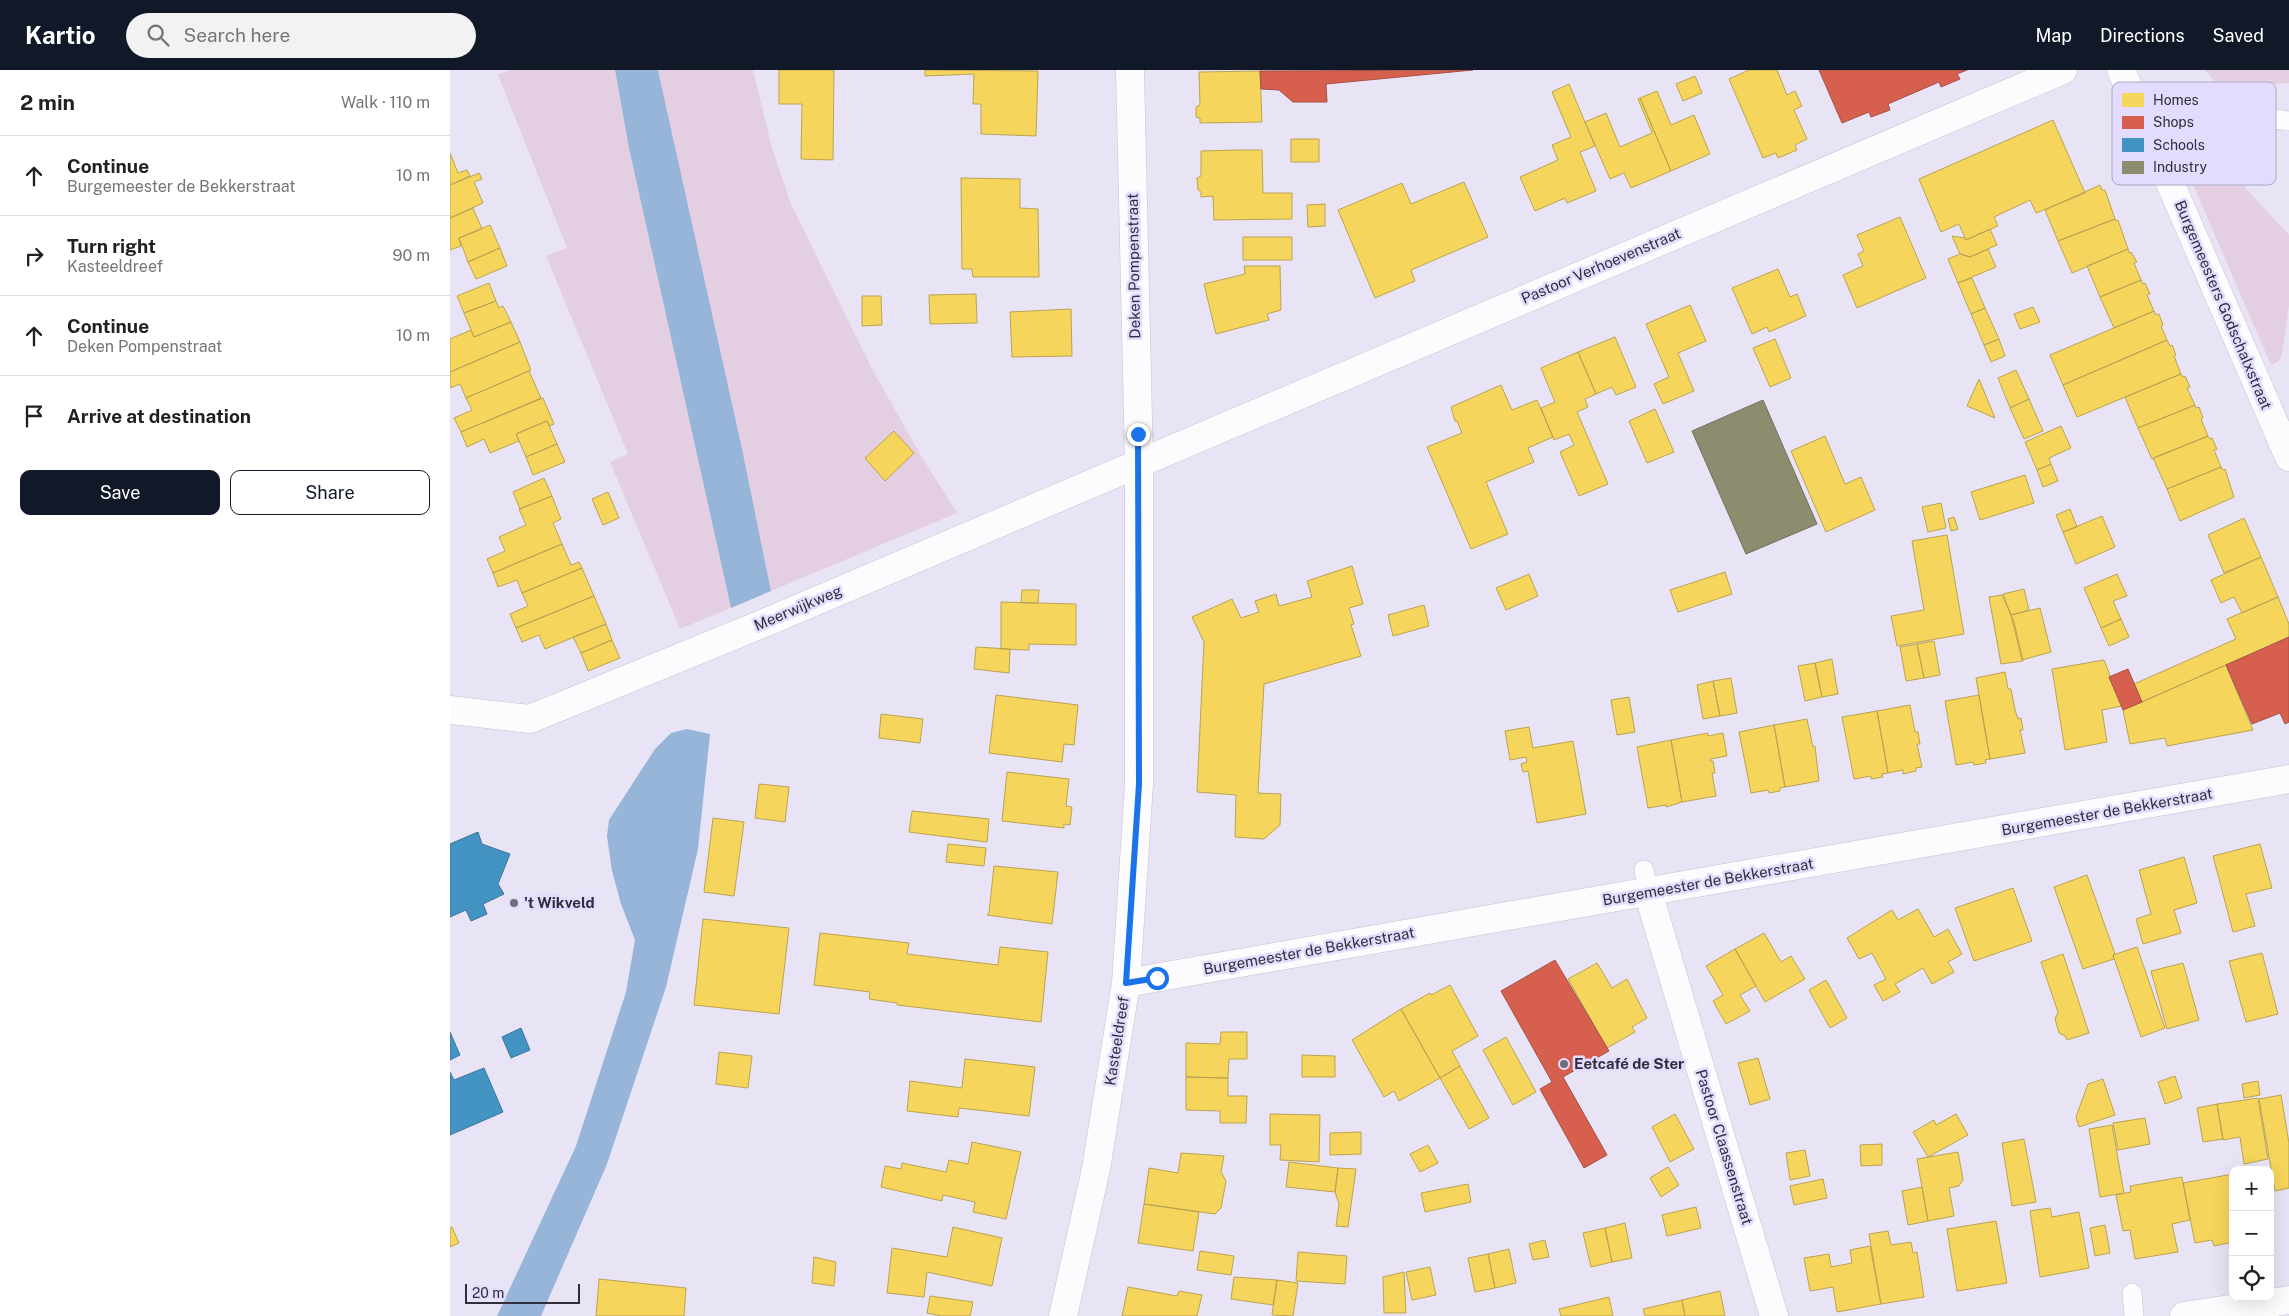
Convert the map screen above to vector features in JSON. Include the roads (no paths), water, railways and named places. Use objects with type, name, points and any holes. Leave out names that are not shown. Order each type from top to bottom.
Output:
[{"type":"street","name":"Deken Pompenstraat","points":[[1130,70],[1139,462]]},
{"type":"street","name":"Pastoor Verhoevenstraat","points":[[1139,462],[2063,70]]},
{"type":"street","name":"Burgemeesters Godschalxstraat","points":[[2122,70],[2127,82]]},
{"type":"street","name":"Burgemeesters Godschalxstraat","points":[[2171,185],[2289,458]]},
{"type":"street","name":"Meerwijkweg","points":[[450,710],[530,719],[768,621],[1139,462]]},
{"type":"street","name":"Kasteeldreef","points":[[1063,1316],[1096,1169],[1126,983],[1139,784],[1139,462]]},
{"type":"street","name":"Burgemeester de Bekkerstraat","points":[[1126,983],[1646,881],[2289,780]]},
{"type":"street","name":"Pastoor Claassenstraat","points":[[1646,881],[1774,1316]]},
{"type":"street","points":[[2184,1316],[2289,1300]]},
{"type":"lane","points":[[2276,119],[2289,121]]},
{"type":"lane","points":[[2132,1293],[2134,1316]]},
{"type":"water","points":[[615,70],[658,70],[741,444],[771,591],[731,608],[629,148]]},
{"type":"water","points":[[687,729],[710,734],[698,849],[666,987],[607,1164],[541,1316],[497,1316],[576,1146],[626,992],[635,940],[621,904],[612,871],[607,836],[609,820],[655,749],[671,733]]},
{"type":"place","name":"'t Wikveld","points":[[514,903]]},
{"type":"place","name":"Eetcafé de Ster","points":[[1564,1064]]}]
